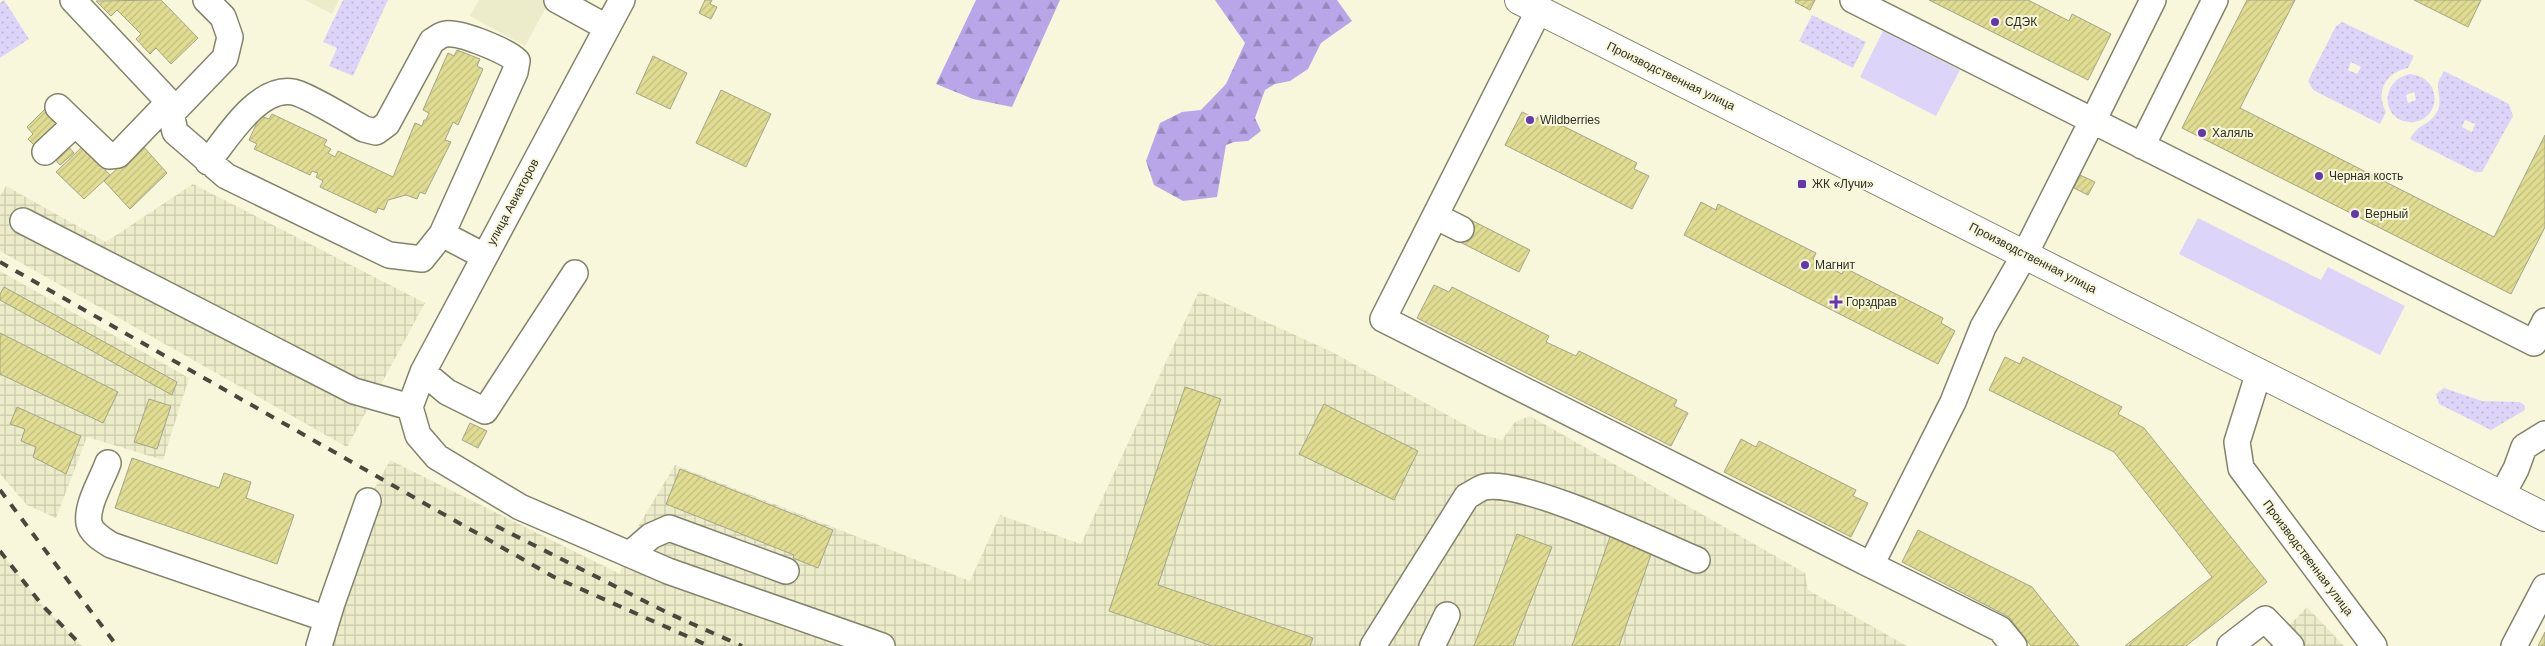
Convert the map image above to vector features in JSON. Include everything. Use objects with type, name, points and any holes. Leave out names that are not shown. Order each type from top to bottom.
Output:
[{"type":"main road","name":"Производственная улица","points":[[1529,5],[2259,372]]},
{"type":"main road","points":[[2259,372],[2545,517]]},
{"type":"street","points":[[73,0],[171,107],[175,132],[208,162],[226,176],[389,255],[422,259],[442,234],[515,72],[517,61],[510,54],[457,35],[445,34],[432,41],[387,124],[376,132],[364,129],[293,92],[272,93],[249,111],[208,162]]},
{"type":"street","points":[[45,152],[66,116],[108,156],[118,155],[225,58],[230,37],[223,17],[206,0]]},
{"type":"street","points":[[557,0],[606,27]]},
{"type":"street","name":"улица Авиаторов","points":[[410,407],[423,372],[622,0]]},
{"type":"street","points":[[1853,0],[2534,344],[2545,321]]},
{"type":"street","points":[[1871,565],[1953,402],[1983,327],[2025,254],[2153,0]]},
{"type":"street","points":[[2142,146],[2215,0]]},
{"type":"street","points":[[1529,5],[1435,216],[1383,319],[2000,629],[2014,646]]},
{"type":"street","points":[[1435,216],[1461,229]]},
{"type":"street","points":[[23,221],[354,392],[410,407],[418,435],[436,457],[520,506],[668,571],[882,646]]},
{"type":"street","points":[[442,234],[484,256]]},
{"type":"street","points":[[423,372],[447,392],[485,411],[575,273]]},
{"type":"street","name":"Производственная улица","points":[[2259,372],[2237,442],[2241,468],[2374,646]]},
{"type":"street","points":[[2502,496],[2516,469],[2524,447],[2545,434]]},
{"type":"street","points":[[108,463],[91,509],[89,524],[98,536],[111,545],[327,638],[368,501]]},
{"type":"street","points":[[1372,646],[1467,496],[1484,487],[1518,489],[1578,510],[1697,560]]},
{"type":"street","points":[[630,554],[651,536],[669,528],[786,571]]},
{"type":"street","points":[[2514,646],[2545,587]]},
{"type":"street","points":[[1432,646],[1447,615]]},
{"type":"street","points":[[2230,646],[2265,619],[2291,646]]},
{"type":"shaded area","points":[[4,0],[29,39],[0,58],[0,3]]},
{"type":"shaded area","points":[[305,0],[339,0],[332,14]]},
{"type":"shaded area","points":[[343,0],[388,0],[353,76],[329,66],[337,48],[323,42]]},
{"type":"shaded area","points":[[479,0],[550,0],[525,46],[470,16]]},
{"type":"shaded area","points":[[1812,15],[1866,42],[1853,68],[1799,41]]},
{"type":"shaded area","points":[[2342,22],[2414,56],[2408,68],[2400,70],[2388,78],[2382,90],[2383,105],[2386,112],[2380,124],[2313,90],[2308,81],[2336,26]],"holes":[[[2351,62],[2361,67],[2357,74],[2348,70]]]},
{"type":"shaded area","points":[[1883,31],[1960,70],[1936,116],[1860,77]]},
{"type":"shaded area","points":[[2444,71],[2509,104],[2513,116],[2482,172],[2475,172],[2410,139],[2437,112],[2440,102],[2438,84]],"holes":[[[2465,120],[2475,124],[2472,132],[2462,127]]]},
{"type":"shaded area","points":[[2410,74],[2422,77],[2434,92],[2432,109],[2427,116],[2419,121],[2408,122],[2392,114],[2388,98],[2389,90],[2401,77]],"holes":[[[2414,92],[2416,100],[2408,103],[2406,95]]]},
{"type":"shaded area","points":[[193,184],[425,303],[347,447],[0,251],[0,196],[6,186],[106,242]]},
{"type":"shaded area","points":[[2198,218],[2321,280],[2328,267],[2405,306],[2380,355],[2179,254]]},
{"type":"shaded area","points":[[0,271],[189,378],[163,460],[87,437],[56,518],[27,505],[0,474]]},
{"type":"shaded area","points":[[1199,291],[1332,352],[1484,435],[1502,440],[1515,422],[1530,416],[1805,573],[1808,590],[1907,646],[305,646],[331,603],[368,501],[390,460],[620,574],[624,550],[675,465],[970,581],[1000,515],[1081,544]]},
{"type":"shaded area","points":[[2444,388],[2482,401],[2520,402],[2525,406],[2525,410],[2491,430],[2439,404],[2436,394]]},
{"type":"shaded area","points":[[0,551],[42,605],[82,646],[0,646]]},
{"type":"shaded area","points":[[2307,607],[2344,646],[2269,646]]},
{"type":"green space","points":[[976,0],[1060,0],[1012,107],[973,99],[936,84]]},
{"type":"green space","points":[[1215,0],[1337,0],[1352,21],[1321,43],[1308,69],[1290,81],[1275,84],[1265,90],[1255,118],[1261,131],[1248,141],[1234,142],[1226,145],[1217,197],[1183,201],[1154,185],[1146,161],[1160,123],[1182,112],[1201,110],[1226,84],[1245,43]]},
{"type":"building","points":[[161,0],[198,38],[171,64],[156,48],[150,54],[136,39],[141,34],[117,10],[111,16],[96,1]]},
{"type":"building","points":[[705,0],[712,0],[710,4],[717,7],[711,19],[699,13]]},
{"type":"building","points":[[1796,0],[1815,0],[1810,10],[1795,2]]},
{"type":"building","points":[[1929,0],[2028,0],[2069,21],[2072,14],[2111,34],[2088,80]]},
{"type":"building","points":[[2247,0],[2295,0],[2240,108],[2494,237],[2545,135],[2545,227],[2511,294],[2182,128]]},
{"type":"building","points":[[2414,0],[2481,0],[2468,27]]},
{"type":"building","points":[[457,50],[480,59],[477,66],[483,69],[458,125],[453,122],[445,140],[451,142],[425,194],[420,192],[417,199],[406,195],[388,200],[384,210],[378,208],[376,213],[320,187],[323,181],[316,177],[318,173],[312,171],[310,175],[254,149],[257,144],[249,140],[260,116],[269,119],[272,114],[327,140],[324,145],[331,149],[328,153],[335,157],[338,151],[393,177],[415,123],[422,126],[424,120],[426,120],[429,113],[423,110],[448,53],[454,56]]},
{"type":"building","points":[[653,56],[687,73],[670,109],[636,93]]},
{"type":"building","points":[[721,90],[771,114],[746,167],[696,143]]},
{"type":"building","points":[[46,108],[60,122],[36,147],[28,139],[33,134],[27,127]]},
{"type":"building","points":[[1522,112],[1537,119],[1539,114],[1637,163],[1634,169],[1649,176],[1632,209],[1505,145]]},
{"type":"building","points":[[66,144],[74,153],[60,165],[52,156]]},
{"type":"building","points":[[142,145],[167,173],[130,209],[104,181]]},
{"type":"building","points":[[83,146],[110,175],[84,199],[56,172]]},
{"type":"building","points":[[2080,175],[2095,182],[2088,195],[2074,188]]},
{"type":"building","points":[[1701,202],[1716,210],[1718,204],[1816,253],[1813,259],[1842,274],[1845,268],[1943,318],[1941,323],[1955,331],[1938,364],[1684,235]]},
{"type":"building","points":[[1467,218],[1530,250],[1519,272],[1456,240]]},
{"type":"building","points":[[1434,285],[1449,292],[1452,287],[1549,336],[1546,342],[1576,356],[1579,351],[1677,400],[1674,406],[1688,413],[1671,446],[1417,318]]},
{"type":"building","points":[[4,287],[177,382],[172,395],[0,300],[0,294]]},
{"type":"building","points":[[0,333],[118,392],[103,423],[0,374]]},
{"type":"building","points":[[2005,357],[2020,364],[2023,357],[2122,407],[2118,414],[2144,428],[2267,582],[2186,646],[2125,646],[2212,577],[2114,452],[1989,390]]},
{"type":"building","points":[[1185,387],[1221,399],[1158,585],[1313,638],[1310,646],[1212,646],[1109,611]]},
{"type":"building","points":[[149,399],[171,406],[157,449],[134,442]]},
{"type":"building","points":[[1324,404],[1418,451],[1394,500],[1299,454]]},
{"type":"building","points":[[17,407],[81,436],[66,474],[33,457],[36,447],[21,441],[25,429],[10,424]]},
{"type":"building","points":[[470,423],[487,431],[478,448],[462,440]]},
{"type":"building","points":[[1741,439],[1756,447],[1759,441],[1856,490],[1853,496],[1868,503],[1851,537],[1724,472]]},
{"type":"building","points":[[132,458],[219,488],[224,473],[251,482],[246,498],[294,515],[277,564],[115,508]]},
{"type":"building","points":[[680,469],[833,530],[818,568],[793,558],[794,555],[666,504]]},
{"type":"building","points":[[1918,530],[2032,587],[2079,646],[2031,646],[2009,617],[1902,562]]},
{"type":"building","points":[[1517,534],[1552,547],[1513,646],[1474,646]]},
{"type":"building","points":[[1611,534],[1653,549],[1619,646],[1572,646]]},
{"type":"building","points":[[2545,632],[2545,646],[2538,646]]},
{"type":"railway","points":[[0,262],[554,577],[709,646]]},
{"type":"railway","points":[[0,490],[117,646]]},
{"type":"railway","points":[[496,526],[668,613],[742,646]]},
{"type":"railway","points":[[0,551],[42,605],[82,646]]},
{"type":"place","name":"СДЭК","points":[[1995,22]]},
{"type":"place","name":"Wildberries","points":[[1530,120]]},
{"type":"place","name":"Халяль","points":[[2202,133]]},
{"type":"place","name":"Черная кость","points":[[2319,176]]},
{"type":"place","name":"ЖК «Лучи»","points":[[1802,184]]},
{"type":"place","name":"Верный","points":[[2355,214]]},
{"type":"place","name":"Магнит","points":[[1805,265]]},
{"type":"place","name":"Горздрав","points":[[1836,302]]}]
